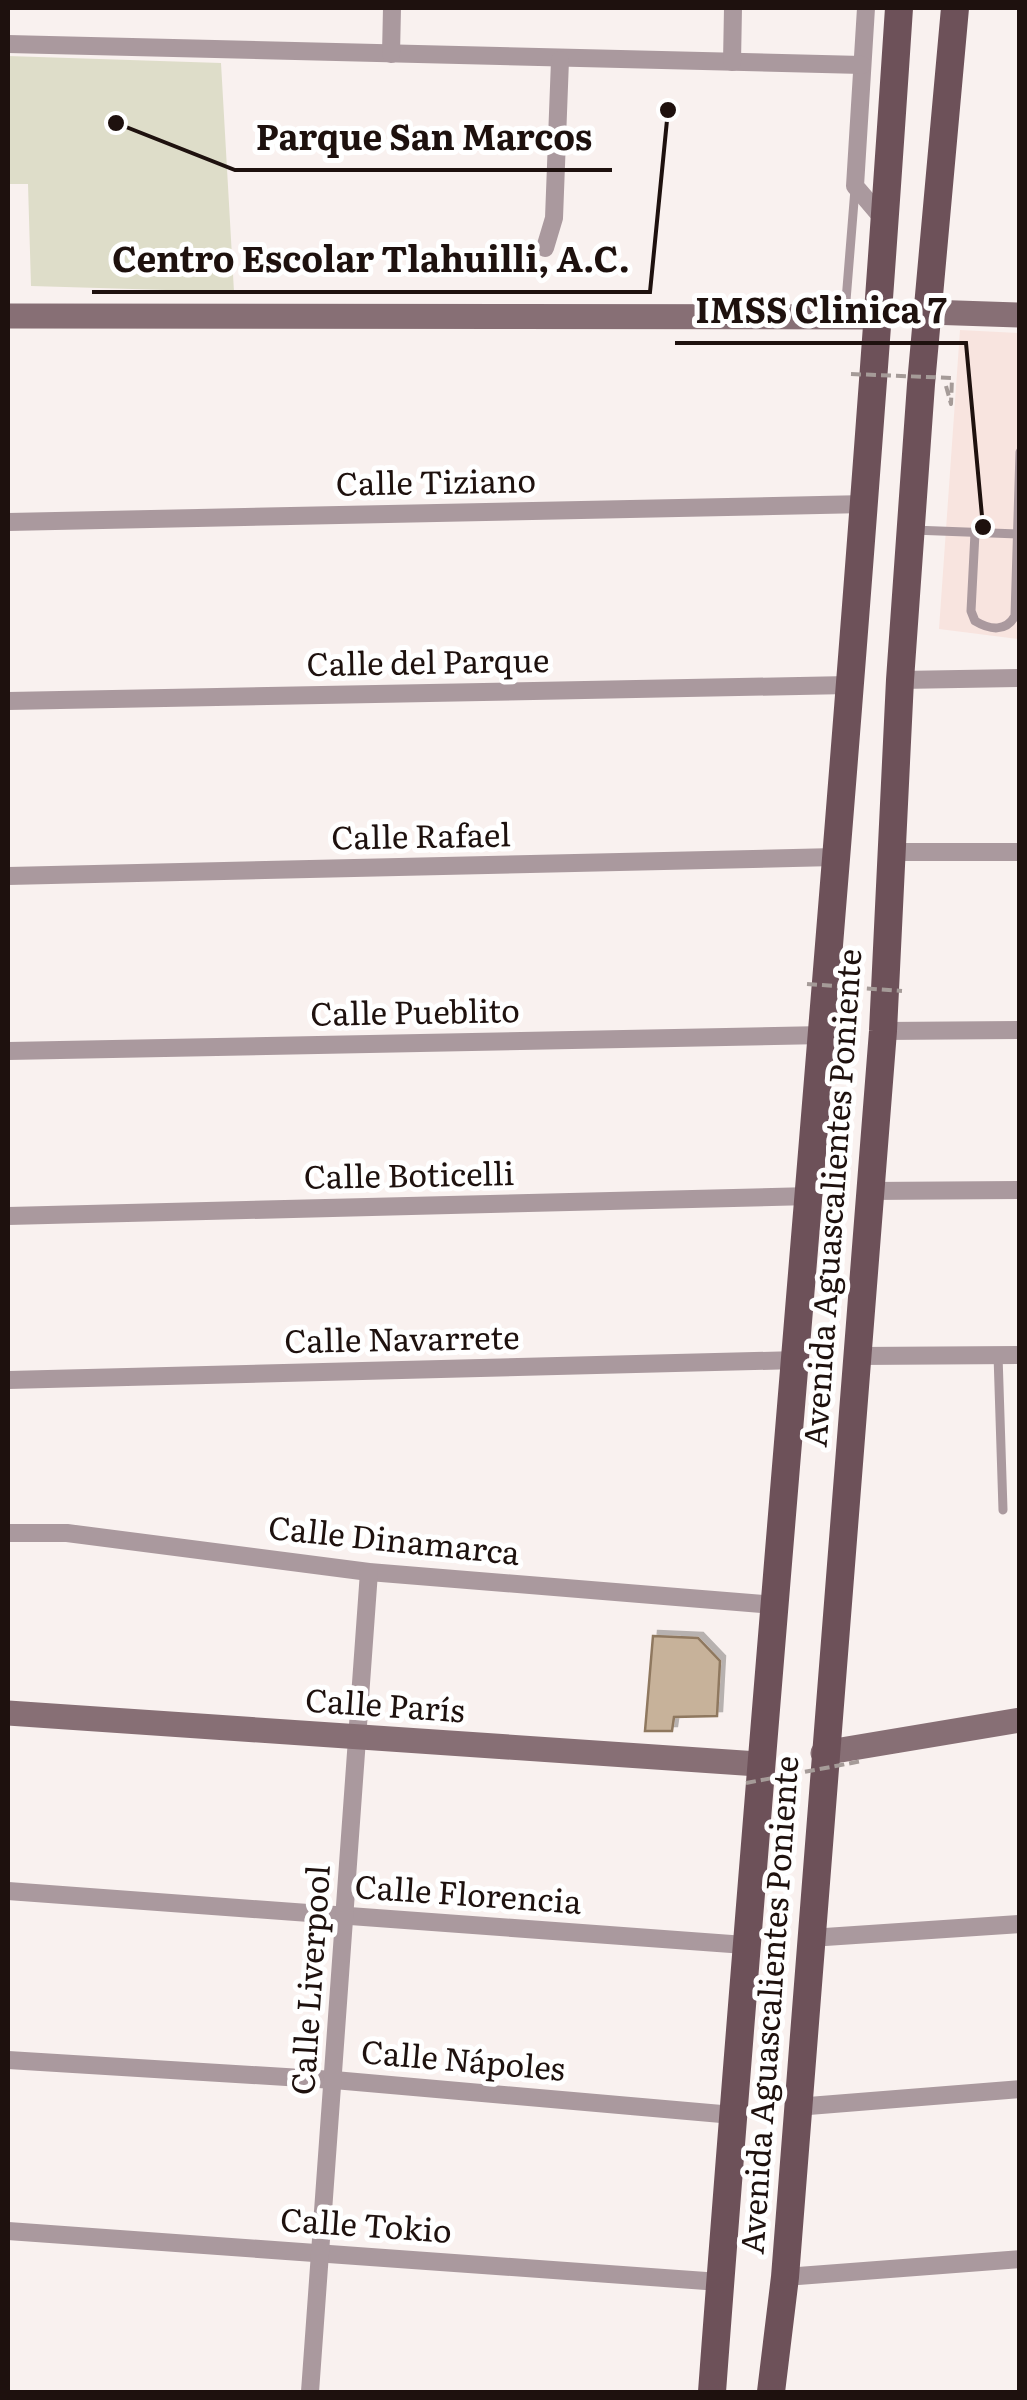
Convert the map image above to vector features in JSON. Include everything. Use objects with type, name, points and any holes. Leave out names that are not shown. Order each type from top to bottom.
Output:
[{"type":"main road","name":"Avenida Aguascalientes Poniente","points":[[712,2392],[745,1945],[752,1774],[775,1605],[811,1196],[866,504],[899,8]]},
{"type":"main road","name":"Avenida Aguascalientes Poniente","points":[[772,2392],[785,2277],[882,1031],[900,680],[954,8]]},
{"type":"street","points":[[391,54],[392,8]]},
{"type":"street","points":[[732,62],[733,8]]},
{"type":"street","points":[[866,8],[855,186],[884,220]]},
{"type":"street","points":[[8,44],[560,60],[862,64]]},
{"type":"street","points":[[544,248],[554,218],[560,60]]},
{"type":"street","points":[[928,312],[1020,314]]},
{"type":"street","points":[[8,316],[878,317]]},
{"type":"street","name":"Calle Tiziano","points":[[8,522],[866,504]]},
{"type":"street","points":[[900,680],[1020,678]]},
{"type":"street","name":"Calle del Parque","points":[[8,701],[849,684]]},
{"type":"street","points":[[892,852],[1020,852]]},
{"type":"street","name":"Calle Rafael","points":[[8,876],[835,858]]},
{"type":"street","points":[[882,1031],[1020,1030]]},
{"type":"street","name":"Calle Pueblito","points":[[8,1051],[824,1035]]},
{"type":"street","points":[[868,1191],[1020,1190]]},
{"type":"street","name":"Calle Boticelli","points":[[8,1216],[811,1196]]},
{"type":"street","points":[[857,1356],[1020,1354]]},
{"type":"street","name":"Calle Navarrete","points":[[8,1380],[797,1360]]},
{"type":"street","name":"Calle Dinamarca","points":[[8,1533],[67,1533],[369,1572],[775,1605]]},
{"type":"street","name":"Calle Liverpool","points":[[310,2392],[348,1916],[369,1572]]},
{"type":"street","name":"Calle París","points":[[8,1713],[358,1737],[752,1774]]},
{"type":"street","points":[[823,1753],[1020,1720]]},
{"type":"street","name":"Calle Florencia","points":[[8,1892],[745,1945]]},
{"type":"street","points":[[810,1938],[1020,1924]]},
{"type":"street","name":"Calle Nápoles","points":[[8,2060],[334,2080],[732,2115]]},
{"type":"street","points":[[796,2107],[1020,2089]]},
{"type":"street","name":"Calle Tokio","points":[[8,2231],[720,2282]]},
{"type":"street","points":[[785,2277],[1020,2260]]},
{"type":"lane","points":[[845,317],[855,186]]},
{"type":"lane","points":[[976,534],[971,611],[975,621],[999,628],[1010,625],[1015,616],[1020,452]]},
{"type":"lane","points":[[911,530],[1018,534]]},
{"type":"lane","points":[[998,1355],[1003,1510]]},
{"type":"path","points":[[852,374],[952,378],[952,404],[950,386]]},
{"type":"path","points":[[807,984],[902,991]]},
{"type":"path","points":[[752,1774],[862,1761]]},
{"type":"shaded area","points":[[960,330],[1019,333],[1019,639],[939,629]]},
{"type":"green space","points":[[8,56],[221,63],[234,292],[31,286],[28,184],[8,184]]},
{"type":"building","points":[[653,1636],[698,1638],[720,1661],[717,1716],[674,1717],[672,1731],[645,1731]]},
{"type":"place","name":"Centro Escolar Tlahuilli, A.C.","points":[[668,110]]},
{"type":"place","name":"Parque San Marcos","points":[[116,123]]},
{"type":"place","name":"IMSS Clinica 7","points":[[983,527]]}]
